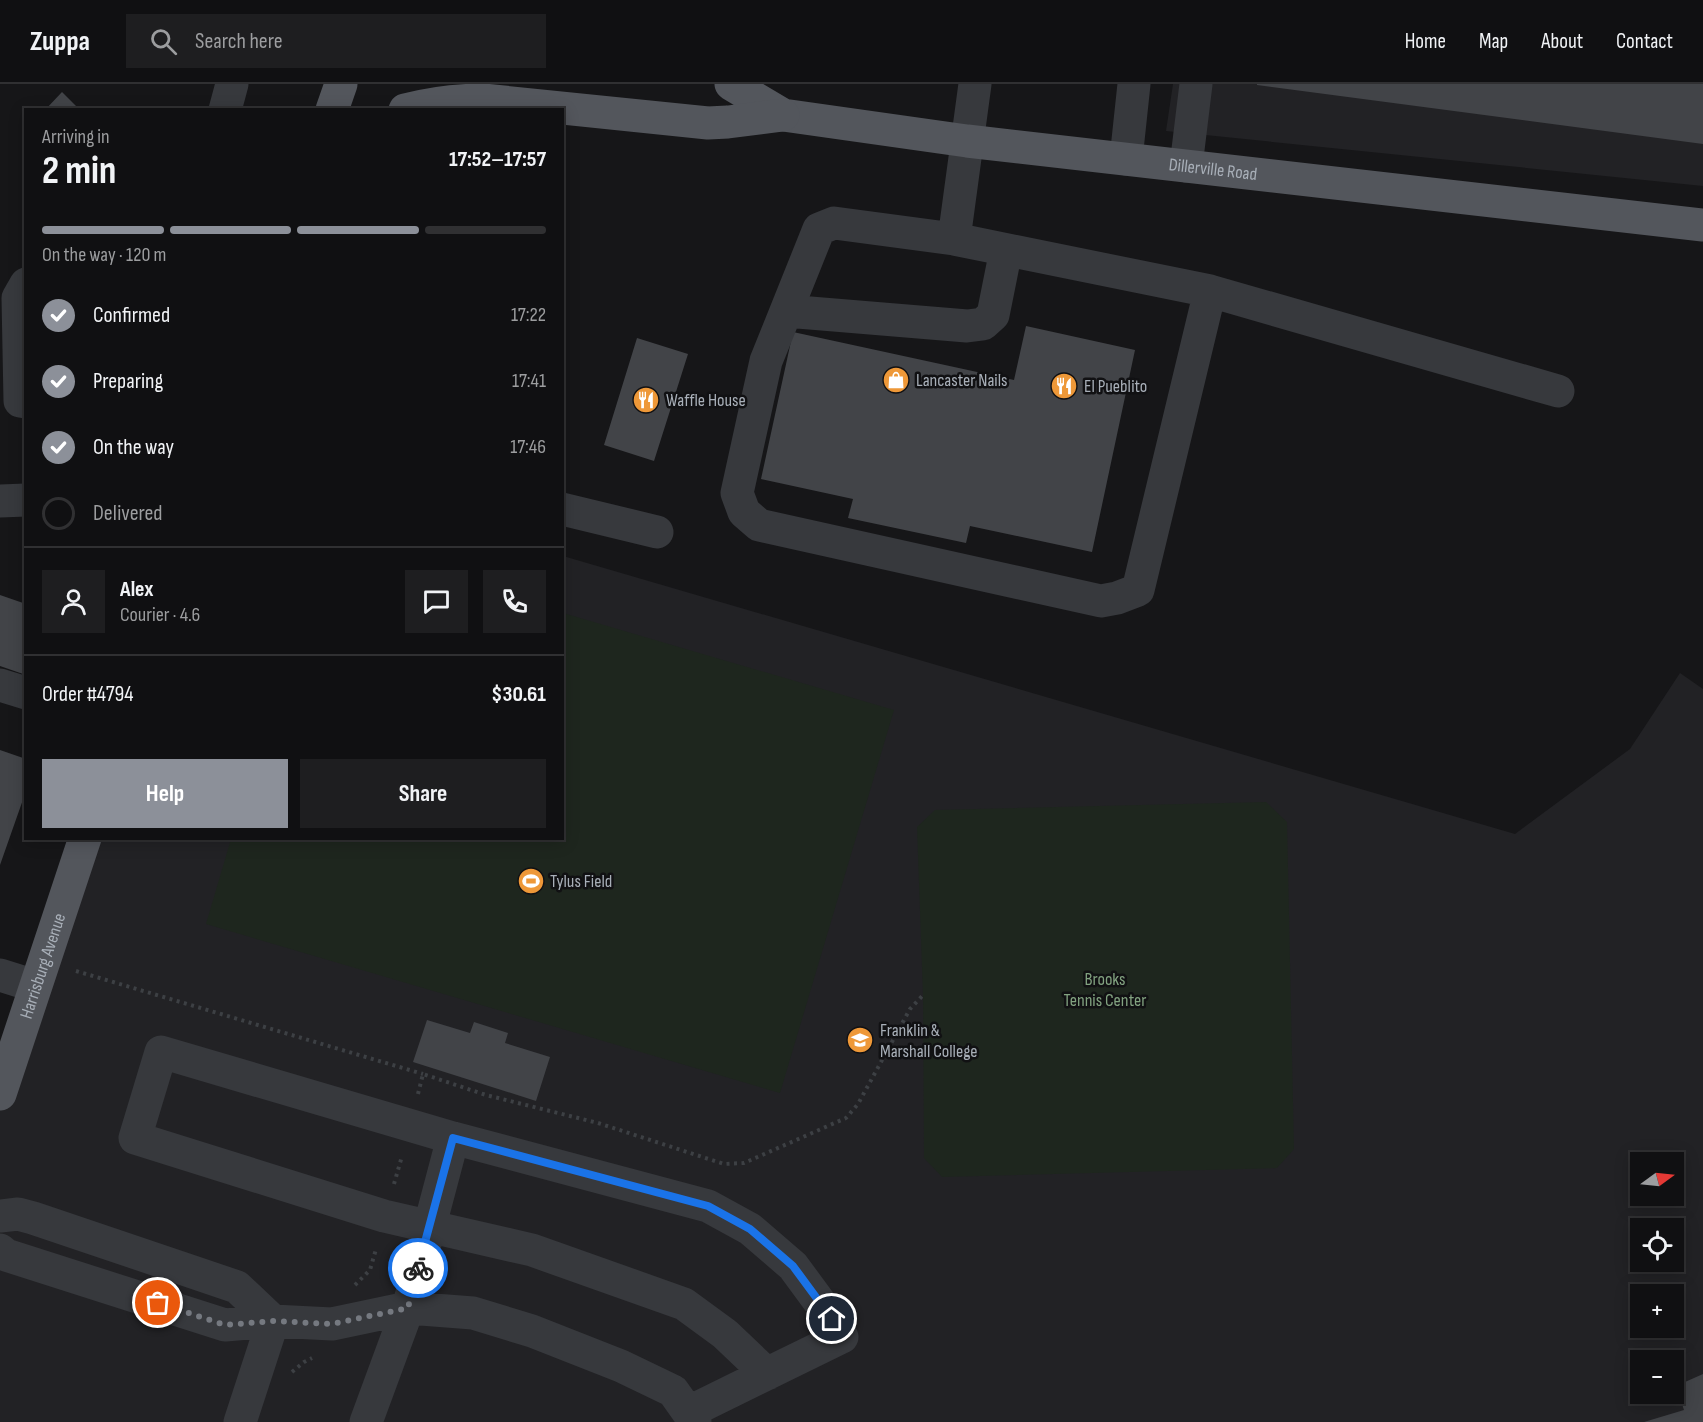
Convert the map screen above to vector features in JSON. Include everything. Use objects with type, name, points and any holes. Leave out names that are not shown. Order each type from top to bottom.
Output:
[{"type":"main road","points":[[333,108],[341,84]]},
{"type":"main road","name":"Dillerville Road","points":[[731,84],[783,115],[967,141],[1703,225]]},
{"type":"main road","points":[[413,108],[457,100],[483,100],[561,108]]},
{"type":"main road","points":[[564,108],[708,123],[783,115]]},
{"type":"main road","name":"Harrisburg Avenue","points":[[0,1094],[84,840]]},
{"type":"street","points":[[226,108],[232,84]]},
{"type":"street","points":[[954,239],[975,84]]},
{"type":"street","points":[[1126,159],[1134,84]]},
{"type":"street","points":[[1186,166],[1196,84]]},
{"type":"street","points":[[1210,291],[1138,590],[1101,601],[759,525],[744,512],[737,493],[766,361],[813,240],[819,229],[834,222],[954,239],[1210,291],[1558,391]]},
{"type":"street","points":[[786,311],[967,326],[983,324],[993,315],[1006,250]]},
{"type":"street","points":[[24,288],[18,298],[20,402],[24,402]]},
{"type":"street","points":[[0,501],[24,500]]},
{"type":"street","points":[[564,509],[657,532]]},
{"type":"street","points":[[0,685],[24,692]]},
{"type":"street","points":[[0,975],[40,973]]},
{"type":"street","points":[[0,1250],[6,1255],[225,1325],[273,1321],[332,1324],[408,1308],[472,1313],[532,1331],[621,1366],[673,1390],[692,1417],[767,1374],[842,1337],[832,1319],[793,1266],[750,1229],[708,1206],[453,1138],[161,1052],[135,1138],[384,1216],[532,1250],[684,1304],[725,1334],[767,1374]]},
{"type":"street","points":[[366,1422],[408,1308],[453,1138]]},
{"type":"street","points":[[0,1216],[18,1214],[33,1218],[237,1287],[273,1321]]},
{"type":"street","points":[[240,1422],[273,1321]]},
{"type":"path","points":[[40,973],[423,1074]]},
{"type":"shaded area","points":[[1173,84],[1703,84],[1703,186],[1166,131]]},
{"type":"shaded area","name":"Franklin & Marshall College","points":[[564,556],[1515,834],[1630,749],[1680,673],[1703,689],[1703,1422],[0,1422],[0,1094],[85,840],[564,840]]},
{"type":"green space","name":"Tylus Field","points":[[564,613],[894,710],[780,1093],[206,924],[231,840],[564,840]]},
{"type":"green space","name":"Brooks Tennis Center","points":[[1266,802],[1287,822],[1294,1149],[1277,1168],[942,1177],[924,1158],[923,995],[917,827],[935,810]]},
{"type":"building","points":[[1703,84],[1703,144],[1257,85]]},
{"type":"building","points":[[62,92],[78,108],[47,108]]},
{"type":"building","points":[[1026,326],[1135,350],[1092,552],[970,526],[966,543],[848,518],[853,499],[761,479],[793,332],[1014,380]]},
{"type":"building","name":"Waffle House","points":[[637,338],[688,354],[654,461],[604,445]]},
{"type":"building","points":[[0,595],[24,603],[24,674],[0,666]]},
{"type":"building","points":[[0,750],[24,758],[24,797],[0,865]]},
{"type":"building","points":[[427,1020],[470,1033],[474,1022],[508,1033],[505,1043],[550,1057],[536,1101],[413,1062]]},
{"type":"building","points":[[1703,1374],[1703,1422],[1644,1422],[1684,1410],[1682,1404],[1684,1404],[1684,1382]]},
{"type":"way so far","points":[[158,1303],[225,1325],[273,1321],[332,1324],[408,1308],[418,1268]]},
{"type":"place","name":"Lancaster Nails","points":[[896,380]]},
{"type":"place","name":"El Pueblito","points":[[1064,386]]},
{"type":"place","name":"Waffle House","points":[[646,400]]},
{"type":"place","name":"Tylus Field","points":[[531,881]]},
{"type":"place","name":"Franklin & Marshall College","points":[[860,1040]]},
{"type":"route","points":[[418,1268],[453,1138],[708,1206],[750,1229],[793,1266],[832,1319]]}]
